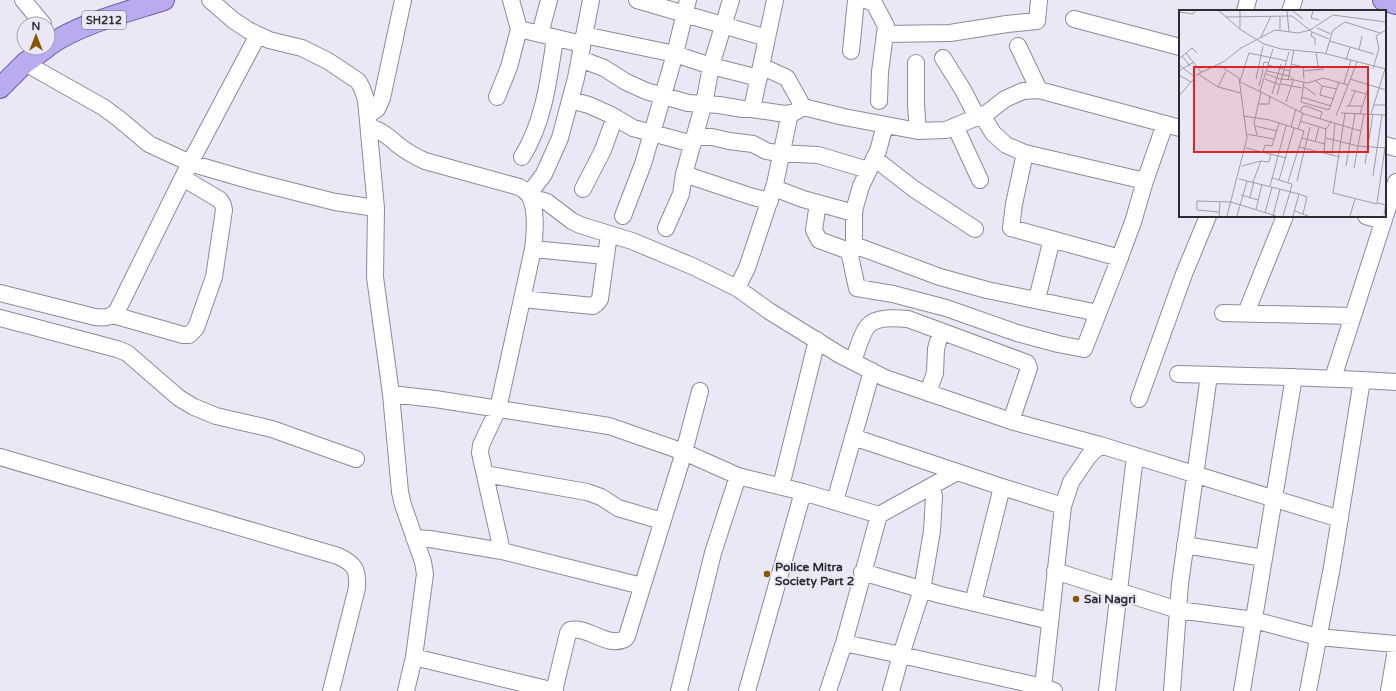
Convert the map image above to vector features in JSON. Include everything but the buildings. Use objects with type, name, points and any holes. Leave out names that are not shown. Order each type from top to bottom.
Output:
[{"type":"main road","name":"SH212","points":[[56,39],[164,0]]},
{"type":"main road","points":[[1383,0],[1396,4]]},
{"type":"main road","name":"SH212","points":[[1,85],[33,56]]},
{"type":"street","points":[[23,0],[36,16]]},
{"type":"street","points":[[210,0],[233,20],[258,35],[269,40],[302,48],[351,75],[358,81],[366,100],[376,208],[375,278],[391,394],[400,492],[423,562],[425,574],[414,657],[406,691]]},
{"type":"street","points":[[368,121],[377,109],[382,98],[403,0]]},
{"type":"street","points":[[497,97],[508,67],[519,29],[511,0]]},
{"type":"street","points":[[522,157],[529,146],[540,115],[548,82],[548,0]]},
{"type":"street","points":[[502,551],[480,458],[481,445],[498,409],[533,249],[535,229],[530,197],[544,174],[560,138],[576,78],[591,0]]},
{"type":"street","points":[[637,0],[687,7],[723,25],[767,38]]},
{"type":"street","points":[[666,228],[681,194],[684,174],[703,104],[711,66],[731,0]]},
{"type":"street","points":[[752,109],[774,0]]},
{"type":"street","points":[[851,51],[856,0]]},
{"type":"street","points":[[866,0],[874,3],[886,26],[880,72],[879,101]]},
{"type":"street","points":[[885,34],[950,33],[1037,21],[1039,0]]},
{"type":"street","points":[[1245,10],[1248,0]]},
{"type":"street","points":[[1290,10],[1294,0]]},
{"type":"street","points":[[623,216],[643,164],[687,7]]},
{"type":"street","points":[[1074,18],[1179,47]]},
{"type":"street","points":[[519,29],[582,46],[675,54],[711,66],[760,72],[788,78],[796,110],[782,153],[772,194],[747,268],[737,288]]},
{"type":"street","points":[[113,316],[117,311],[190,163],[258,35]]},
{"type":"street","points":[[582,46],[604,68],[626,82],[662,97],[688,103],[719,104],[743,109],[785,114],[796,110],[844,117],[918,131],[946,130],[987,113],[1005,99],[1023,90],[1039,90],[1173,126],[1145,181],[1133,222],[1120,258],[1084,349],[1017,333],[946,308],[893,294],[857,288],[851,262],[854,213],[861,186],[878,151],[885,125]]},
{"type":"street","points":[[1018,46],[1039,90]]},
{"type":"street","points":[[943,58],[979,116],[993,133],[1006,145],[1025,153],[1145,181]]},
{"type":"street","points":[[25,63],[103,107],[149,144],[190,163],[252,181],[335,202],[376,208]]},
{"type":"street","points":[[916,63],[916,104],[918,131]]},
{"type":"street","points":[[570,100],[589,106],[633,128],[652,134],[694,140],[712,137],[753,144],[766,151],[818,156],[871,164],[914,189],[975,229]]},
{"type":"street","points":[[583,189],[603,150],[615,118]]},
{"type":"street","points":[[368,121],[376,129],[414,156],[426,161],[519,187],[530,197],[547,202],[572,221],[580,225],[644,246],[737,288],[769,311],[816,340],[853,362],[885,378],[1011,421],[1100,445],[1340,518]]},
{"type":"street","points":[[955,126],[980,180]]},
{"type":"street","points":[[1386,145],[1396,148]]},
{"type":"street","points":[[1025,153],[1014,204],[1011,228],[1052,238],[1120,258]]},
{"type":"street","points":[[684,174],[753,197],[772,194],[854,213]]},
{"type":"street","points":[[0,293],[94,317],[104,318],[113,316],[183,334],[193,333],[214,277],[224,210],[220,200],[183,178]]},
{"type":"street","points":[[1386,212],[1396,182]]},
{"type":"street","points":[[818,204],[814,230],[819,240],[852,248],[940,277],[987,290],[1037,299],[1098,313]]},
{"type":"street","points":[[1139,399],[1184,274],[1208,217]]},
{"type":"street","points":[[1246,314],[1285,217]]},
{"type":"street","points":[[1369,217],[1383,221]]},
{"type":"street","points":[[1333,378],[1384,217]]},
{"type":"street","points":[[522,299],[593,306],[600,299],[609,234]]},
{"type":"street","points":[[1037,299],[1052,238]]},
{"type":"street","points":[[533,249],[606,256]]},
{"type":"street","points":[[1223,313],[1353,316]]},
{"type":"street","points":[[0,318],[117,348],[127,353],[179,398],[194,407],[216,416],[272,429],[356,458]]},
{"type":"street","points":[[853,362],[864,332],[868,326],[874,322],[887,319],[908,319],[1027,363],[1029,368],[1011,421]]},
{"type":"street","points":[[928,393],[935,373],[936,349],[941,331]]},
{"type":"street","points":[[781,486],[816,340]]},
{"type":"street","points":[[835,501],[872,371]]},
{"type":"street","points":[[1178,374],[1333,378],[1396,382]]},
{"type":"street","points":[[1172,691],[1180,584],[1209,375]]},
{"type":"street","points":[[1242,691],[1294,377]]},
{"type":"street","points":[[1308,691],[1340,518],[1362,380]]},
{"type":"street","points":[[414,657],[555,691],[568,633],[570,630],[579,630],[613,642],[625,639],[684,452],[700,391]]},
{"type":"street","points":[[391,394],[430,398],[609,426],[684,452],[738,476],[804,492],[879,515]]},
{"type":"street","points":[[853,437],[1063,506]]},
{"type":"street","points":[[844,644],[901,654],[1048,689],[1050,621],[1063,506],[1072,482],[1088,457],[1100,445]]},
{"type":"street","points":[[1107,691],[1135,456]]},
{"type":"street","points":[[0,457],[348,561],[354,566],[357,575],[357,588],[331,691]]},
{"type":"street","points":[[828,691],[844,644],[862,572],[879,515],[957,472]]},
{"type":"street","points":[[485,474],[587,492],[601,497],[618,508],[662,521]]},
{"type":"street","points":[[679,691],[713,553],[738,476]]},
{"type":"street","points":[[891,691],[901,654],[922,590],[932,530],[934,498],[932,486]]},
{"type":"street","points":[[973,603],[1002,487]]},
{"type":"street","points":[[747,691],[804,492]]},
{"type":"street","points":[[414,538],[430,539],[502,551],[642,586]]},
{"type":"street","points":[[1185,545],[1264,558]]},
{"type":"street","points":[[862,572],[922,590],[1050,621]]},
{"type":"street","points":[[1056,572],[1178,610],[1254,620],[1318,637],[1396,644]]},
{"type":"street","points":[[1389,691],[1396,649]]},
{"type":"place","name":"Police Mitra Society Part 2","points":[[767,574]]},
{"type":"place","name":"Sai Nagri","points":[[1076,599]]}]
